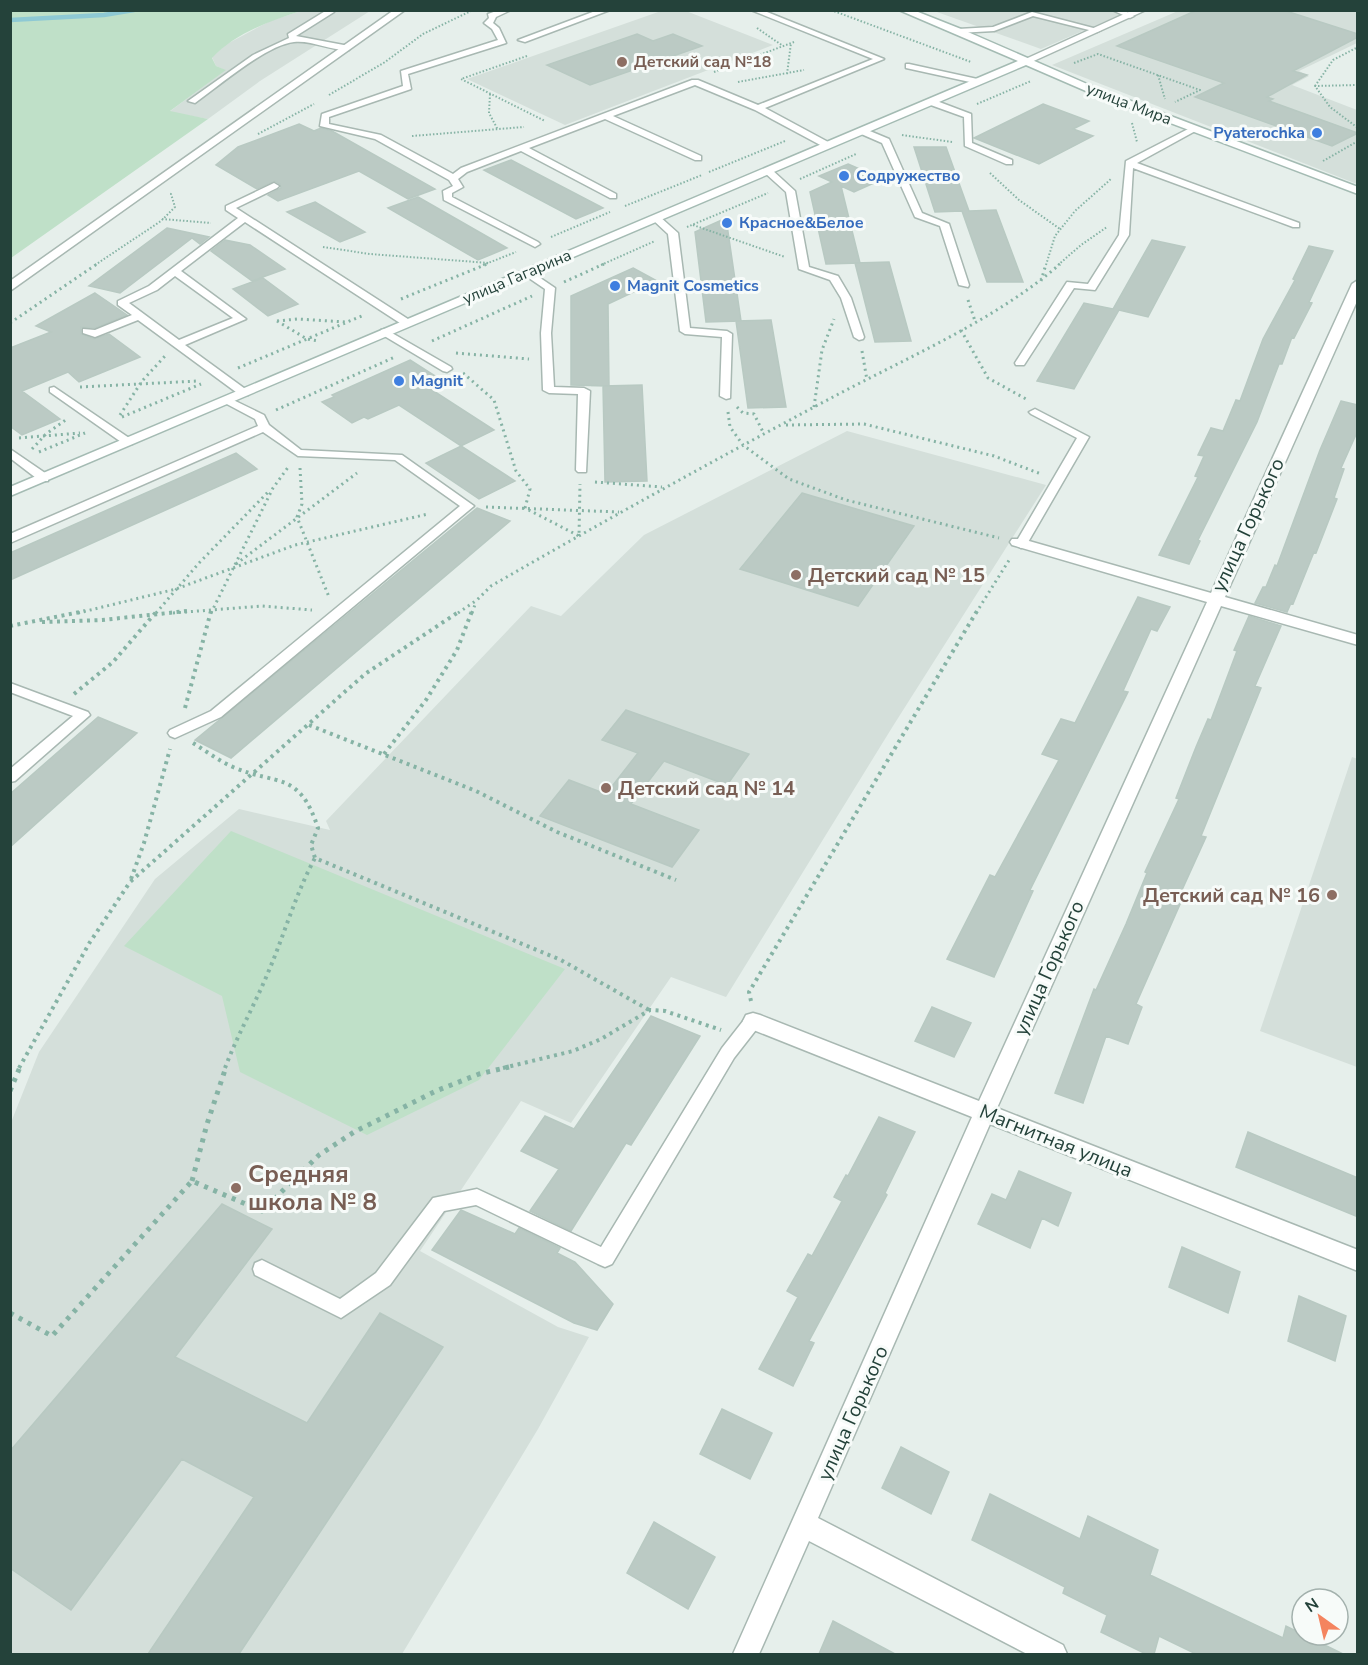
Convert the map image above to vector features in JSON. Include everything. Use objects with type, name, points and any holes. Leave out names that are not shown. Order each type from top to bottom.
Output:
[{"type":"street","points":[[10,288],[401,10]]},
{"type":"street","name":"улица Мира","points":[[903,10],[1024,62],[1358,191]]},
{"type":"street","name":"улица Гагарина","points":[[10,492],[979,82],[1142,10]]},
{"type":"street","name":"улица Горького","points":[[746,1654],[805,1525],[984,1113],[1358,284]]},
{"type":"street","points":[[1019,543],[1358,640]]},
{"type":"street","name":"Магнитная улица","points":[[755,1022],[1358,1262]]},
{"type":"street","points":[[805,1525],[1054,1654]]},
{"type":"lane","points":[[508,10],[491,16],[493,18],[488,23],[495,28],[503,40],[404,73],[408,87],[325,116],[324,126],[378,137],[453,178],[458,187],[448,191],[447,198],[535,244]]},
{"type":"lane","points":[[522,40],[607,10]]},
{"type":"lane","points":[[754,10],[880,59],[758,108]]},
{"type":"lane","points":[[1115,10],[1130,16]]},
{"type":"lane","points":[[295,40],[291,36],[330,12]]},
{"type":"lane","points":[[958,32],[994,29],[1032,12],[1097,30]]},
{"type":"lane","points":[[192,101],[284,41],[295,40],[346,48]]},
{"type":"lane","points":[[909,66],[979,82]]},
{"type":"lane","points":[[453,178],[464,170],[695,82],[758,108],[827,145]]},
{"type":"lane","points":[[931,102],[968,116],[969,144],[1009,162]]},
{"type":"lane","points":[[607,117],[698,158]]},
{"type":"lane","points":[[1129,164],[1195,129]]},
{"type":"lane","points":[[862,130],[886,141],[918,215],[944,224],[964,285]]},
{"type":"lane","points":[[523,149],[613,196]]},
{"type":"lane","points":[[1020,363],[1071,284],[1091,288],[1124,235],[1129,164]]},
{"type":"lane","points":[[1129,164],[1296,225]]},
{"type":"lane","points":[[768,171],[790,191],[804,269],[834,278],[846,298],[860,337]]},
{"type":"lane","points":[[274,186],[229,208],[407,323]]},
{"type":"lane","points":[[244,218],[153,288],[122,303],[244,393]]},
{"type":"lane","points":[[656,218],[673,233],[685,331],[727,334],[726,396]]},
{"type":"lane","points":[[175,271],[241,319],[177,344]]},
{"type":"lane","points":[[527,272],[550,288],[546,333],[549,390],[584,391],[581,475]]},
{"type":"lane","points":[[87,331],[95,334],[139,316]]},
{"type":"lane","points":[[385,332],[447,369]]},
{"type":"lane","points":[[54,390],[128,442]]},
{"type":"lane","points":[[175,733],[216,714],[468,506],[398,457],[298,453],[262,422],[227,400]]},
{"type":"lane","points":[[1019,543],[1083,437],[1035,412]]},
{"type":"lane","points":[[10,539],[262,422]]},
{"type":"lane","points":[[18,457],[44,478]]},
{"type":"lane","points":[[10,687],[82,716],[10,777]]},
{"type":"lane","points":[[262,1269],[341,1308],[383,1279],[439,1204],[477,1197],[605,1258],[728,1053],[755,1022]]},
{"type":"path","points":[[324,99],[385,62],[423,34],[473,10]]},
{"type":"path","points":[[831,10],[1001,72]]},
{"type":"path","points":[[695,82],[706,75],[813,33]]},
{"type":"path","points":[[782,98],[791,43]]},
{"type":"path","points":[[1315,86],[1333,60],[1358,47]]},
{"type":"path","points":[[528,56],[461,79],[551,124],[541,125]]},
{"type":"path","points":[[712,89],[807,69]]},
{"type":"path","points":[[1158,74],[1167,106]]},
{"type":"path","points":[[1315,86],[1358,86]]},
{"type":"path","points":[[1315,86],[1330,107],[1358,128]]},
{"type":"path","points":[[490,93],[487,111],[493,124],[523,149]]},
{"type":"path","points":[[249,138],[314,104]]},
{"type":"path","points":[[378,137],[453,135],[531,127]]},
{"type":"path","points":[[435,345],[430,342],[673,233],[913,130]]},
{"type":"path","points":[[220,375],[804,133]]},
{"type":"path","points":[[902,135],[969,144]]},
{"type":"path","points":[[1009,162],[990,173],[1019,200],[1060,229]]},
{"type":"path","points":[[1041,281],[1055,236],[1060,229],[1098,189],[1129,164]]},
{"type":"path","points":[[10,323],[162,219],[175,207],[171,194],[179,187]]},
{"type":"path","points":[[130,882],[365,674],[477,600],[491,586],[663,488],[975,322],[1041,281],[1081,245],[1125,215]]},
{"type":"path","points":[[162,219],[235,225]]},
{"type":"path","points":[[693,225],[757,249],[803,262]]},
{"type":"path","points":[[287,245],[310,245],[370,254],[489,263]]},
{"type":"path","points":[[964,285],[975,322]]},
{"type":"path","points":[[814,408],[819,367],[828,328],[846,298]]},
{"type":"path","points":[[323,342],[307,339],[277,321],[297,319],[346,322]]},
{"type":"path","points":[[961,330],[988,378],[1027,400],[1035,412]]},
{"type":"path","points":[[860,337],[867,380]]},
{"type":"path","points":[[54,390],[141,383],[208,380],[118,418],[141,383],[177,344]]},
{"type":"path","points":[[262,422],[414,349]]},
{"type":"path","points":[[455,353],[509,356],[548,362]]},
{"type":"path","points":[[462,372],[494,400],[516,471],[530,489],[525,508]]},
{"type":"path","points":[[726,396],[743,413],[754,414],[764,434]]},
{"type":"path","points":[[315,858],[561,960],[650,1010],[665,1011],[723,1031],[755,1022],[749,992],[1019,543],[846,500],[789,479],[743,445],[730,427],[726,396]]},
{"type":"path","points":[[18,457],[81,409]]},
{"type":"path","points":[[782,425],[864,424],[994,456],[1058,480]]},
{"type":"path","points":[[18,457],[104,425]]},
{"type":"path","points":[[10,438],[84,433]]},
{"type":"path","points":[[10,1091],[25,1055],[37,1034],[90,942],[130,882],[144,843],[175,733],[187,703],[209,616],[277,483],[298,453]]},
{"type":"path","points":[[298,453],[302,504],[297,517],[337,614]]},
{"type":"path","points":[[235,564],[380,456]]},
{"type":"path","points":[[579,536],[581,475]]},
{"type":"path","points":[[594,482],[663,488]]},
{"type":"path","points":[[59,706],[113,662],[176,589],[277,483]]},
{"type":"path","points":[[10,626],[176,589],[306,542],[468,506],[620,512]]},
{"type":"path","points":[[525,508],[579,536]]},
{"type":"path","points":[[384,754],[426,700],[457,650],[477,600]]},
{"type":"path","points":[[27,622],[110,620],[155,613],[213,609],[292,607],[337,614]]},
{"type":"path","points":[[309,725],[476,790],[557,832],[676,880]]},
{"type":"path","points":[[10,1313],[52,1336],[192,1180],[205,1127],[240,1032],[267,976],[300,884],[315,858],[311,845],[318,828],[313,813],[300,794],[286,781],[234,767],[226,760],[175,733]]},
{"type":"path","points":[[192,1180],[262,1210],[319,1155],[354,1132],[436,1091],[479,1074],[573,1051],[601,1039],[650,1010]]},
{"type":"shaded area","points":[[301,11],[370,11],[260,81],[208,119],[169,112],[225,70],[216,66],[212,57],[225,45],[270,21]]},
{"type":"shaded area","name":"Детский сад №18","points":[[661,11],[686,11],[773,45],[565,125],[467,79]]},
{"type":"shaded area","points":[[934,11],[1129,11],[1041,49]]},
{"type":"shaded area","points":[[1178,11],[1357,11],[1357,43],[1299,71],[1309,76],[1292,85],[1357,110],[1357,184],[1052,65]]},
{"type":"shaded area","name":"Cредняя школа № 8","points":[[847,431],[1046,485],[893,726],[726,997],[671,977],[571,1123],[521,1101],[420,1251],[558,1327],[589,1337],[538,1429],[402,1654],[11,1654],[10,1125],[39,1052],[155,879],[239,809],[330,830],[326,821],[531,606],[561,616],[644,535]]},
{"type":"shaded area","name":"Детский сад № 16","points":[[1352,757],[1358,759],[1357,1067],[1260,1031]]},
{"type":"green space","points":[[11,10],[301,11],[253,29],[221,49],[212,58],[216,66],[226,70],[170,111],[208,119],[11,258]]},
{"type":"green space","points":[[231,831],[565,969],[479,1080],[367,1135],[240,1072],[222,996],[124,946]]},
{"type":"building","points":[[1197,10],[1283,10],[1358,34],[1358,37],[1293,71],[1307,75],[1267,97],[1273,99],[1269,101],[1358,133],[1332,146],[1195,97],[1224,83],[1117,46]]},
{"type":"building","points":[[637,34],[653,41],[673,34],[702,46],[590,85],[547,65]]},
{"type":"building","points":[[1043,104],[1089,121],[1073,129],[1093,136],[1039,164],[974,138]]},
{"type":"building","points":[[299,124],[314,131],[321,128],[332,131],[435,189],[408,199],[359,171],[278,201],[268,195],[281,188],[280,184],[275,181],[257,189],[216,165],[238,147]]},
{"type":"building","points":[[914,147],[946,147],[969,211],[996,210],[1023,282],[987,282],[962,211],[935,212]]},
{"type":"building","points":[[511,160],[603,208],[576,219],[484,170]]},
{"type":"building","points":[[848,164],[883,179],[854,192],[841,186],[860,263],[826,264],[810,192],[832,182],[819,176]]},
{"type":"building","points":[[418,197],[507,248],[478,260],[388,208]]},
{"type":"building","points":[[315,202],[365,232],[340,242],[287,212]]},
{"type":"building","points":[[726,218],[741,321],[706,322],[695,232]]},
{"type":"building","points":[[167,228],[209,237],[200,244],[192,238],[120,293],[89,286]]},
{"type":"building","points":[[225,240],[250,245],[285,269],[252,281],[211,251]]},
{"type":"building","points":[[1152,240],[1185,247],[1148,317],[1119,310],[1074,389],[1037,381],[1084,303],[1113,309]]},
{"type":"building","points":[[1309,246],[1333,251],[1309,302],[1312,303],[1294,338],[1292,337],[1282,364],[1279,364],[1257,422],[1198,540],[1200,541],[1189,564],[1159,555],[1198,477],[1195,476],[1204,456],[1198,455],[1211,428],[1223,431],[1236,400],[1240,401],[1263,339],[1295,280],[1293,279]]},
{"type":"building","points":[[889,262],[911,341],[875,342],[855,263]]},
{"type":"building","points":[[633,268],[657,281],[608,304],[609,386],[571,385],[571,296]]},
{"type":"building","points":[[263,278],[298,304],[268,316],[233,289]]},
{"type":"building","points":[[95,293],[127,315],[95,328],[81,327],[81,334],[94,339],[109,334],[140,357],[79,382],[68,372],[22,391],[60,419],[22,435],[10,426],[10,348],[51,332],[36,326]]},
{"type":"building","points":[[771,320],[786,407],[748,408],[736,321]]},
{"type":"building","points":[[410,360],[446,383],[432,390],[494,430],[461,446],[399,405],[368,419],[364,417],[352,423],[322,402],[334,397],[332,395]]},
{"type":"building","points":[[642,385],[647,481],[605,482],[603,386]]},
{"type":"building","points":[[1341,401],[1358,405],[1358,430],[1341,468],[1344,469],[1334,498],[1337,499],[1316,553],[1314,552],[1293,604],[1291,603],[1287,612],[1255,603],[1263,587],[1266,587],[1275,565],[1277,566],[1320,450]]},
{"type":"building","points":[[461,446],[515,481],[479,499],[426,463]]},
{"type":"building","points":[[236,453],[257,469],[10,580],[10,553]]},
{"type":"building","points":[[802,493],[914,526],[858,606],[740,569]]},
{"type":"building","points":[[477,508],[510,521],[231,758],[195,740]]},
{"type":"building","points":[[1138,597],[1170,607],[1157,631],[1151,629],[1123,691],[1128,692],[1030,890],[1033,891],[994,977],[947,959],[990,875],[995,877],[1059,760],[1042,754],[1061,719],[1075,723]]},
{"type":"building","points":[[1249,616],[1281,626],[1255,686],[1261,688],[1201,836],[1206,837],[1177,901],[1181,902],[1136,1004],[1142,1007],[1128,1044],[1106,1036],[1083,1103],[1055,1093],[1094,989],[1096,990],[1126,924],[1147,873],[1145,872],[1179,799],[1176,798],[1208,719],[1211,720],[1237,651],[1234,650]]},
{"type":"building","points":[[626,710],[749,754],[727,785],[664,761],[631,804],[699,830],[672,867],[540,816],[569,780],[606,794],[638,753],[602,740]]},
{"type":"building","points":[[98,717],[137,733],[10,847],[10,794]]},
{"type":"building","points":[[932,1007],[971,1023],[954,1057],[915,1041]]},
{"type":"building","points":[[651,1016],[700,1036],[631,1145],[626,1143],[571,1231],[530,1211],[559,1169],[521,1151],[545,1116],[574,1129]]},
{"type":"building","points":[[879,1117],[915,1132],[885,1193],[887,1195],[809,1341],[814,1343],[793,1386],[759,1369],[798,1297],[787,1291],[808,1254],[812,1256],[842,1201],[834,1197],[846,1175],[848,1176]]},
{"type":"building","points":[[1248,1132],[1358,1178],[1358,1217],[1236,1167]]},
{"type":"building","points":[[1019,1171],[1071,1193],[1058,1226],[1042,1218],[1030,1248],[978,1224],[992,1194],[1006,1200]]},
{"type":"building","points":[[222,1204],[272,1229],[175,1357],[307,1423],[380,1313],[443,1347],[239,1654],[148,1654],[254,1497],[182,1459],[71,1610],[10,1568],[10,1451]]},
{"type":"building","points":[[461,1210],[515,1234],[519,1228],[560,1248],[557,1253],[575,1262],[613,1304],[597,1330],[574,1323],[432,1250]]},
{"type":"building","points":[[1182,1247],[1240,1272],[1228,1313],[1169,1287]]},
{"type":"building","points":[[1299,1296],[1346,1316],[1335,1361],[1288,1341]]},
{"type":"building","points":[[722,1409],[772,1433],[750,1479],[700,1454]]},
{"type":"building","points":[[901,1447],[949,1472],[931,1514],[882,1488]]},
{"type":"building","points":[[990,1494],[1080,1539],[1088,1516],[1158,1550],[1150,1575],[1283,1638],[1286,1626],[1290,1628],[1290,1647],[1329,1647],[1343,1654],[1196,1654],[1159,1636],[1154,1654],[1146,1654],[1101,1632],[1107,1615],[1063,1593],[1065,1587],[972,1540]]},
{"type":"building","points":[[654,1522],[715,1557],[688,1609],[627,1573]]},
{"type":"building","points":[[833,1621],[895,1654],[819,1654]]},
{"type":"waterway","points":[[10,20],[104,15],[134,10]]},
{"type":"place","name":"Детский сад №18","points":[[622,62]]},
{"type":"place","name":"Pyaterochka","points":[[1317,133]]},
{"type":"place","name":"Содружество","points":[[844,176]]},
{"type":"place","name":"Красное&Белое","points":[[727,223]]},
{"type":"place","name":"Magnit Cosmetics","points":[[615,286]]},
{"type":"place","name":"Magnit","points":[[399,381]]},
{"type":"place","name":"Детский сад № 15","points":[[796,575]]},
{"type":"place","name":"Детский сад № 14","points":[[606,788]]},
{"type":"place","name":"Детский сад № 16","points":[[1332,895]]},
{"type":"place","name":"Cредняя школа № 8","points":[[236,1188]]}]
